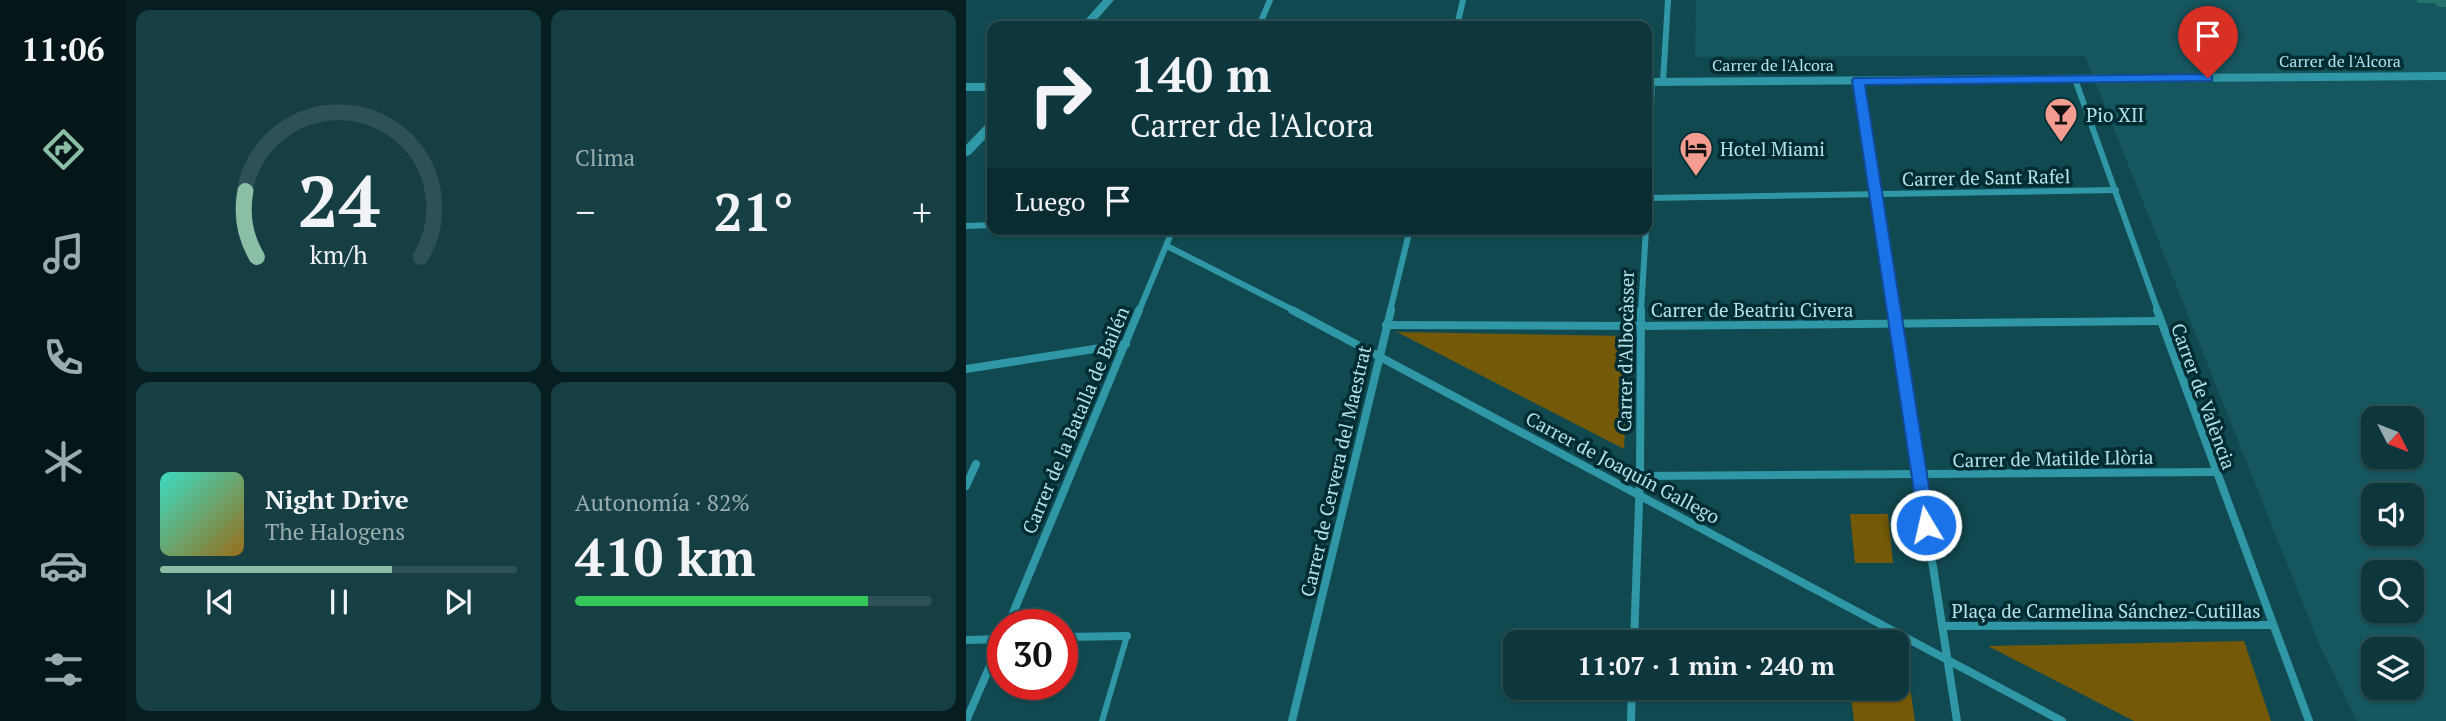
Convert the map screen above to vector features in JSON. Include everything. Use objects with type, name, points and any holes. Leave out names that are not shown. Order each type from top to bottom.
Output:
[{"type":"street","points":[[1090,21],[1109,0]]},
{"type":"street","points":[[1261,21],[1270,0]]},
{"type":"street","points":[[1458,21],[1463,0]]},
{"type":"street","points":[[1652,115],[1654,82],[1668,0]]},
{"type":"street","name":"Carrer de l'Alcora","points":[[1654,82],[2446,76]]},
{"type":"street","name":"Carrer de València","points":[[2075,79],[2215,472],[2309,721]]},
{"type":"street","points":[[1858,80],[1957,721]]},
{"type":"street","points":[[966,88],[987,87]]},
{"type":"street","points":[[966,152],[987,130]]},
{"type":"street","name":"Carrer de Sant Rafel","points":[[1652,198],[2116,190]]},
{"type":"street","points":[[966,226],[987,225]]},
{"type":"street","name":"Carrer de la Batalla de Bailén","points":[[1015,609],[1171,235]]},
{"type":"street","name":"Carrer de Cervera del Maestrat","points":[[1292,721],[1408,235]]},
{"type":"street","name":"Carrer d'Albocàsser","points":[[1634,630],[1640,475],[1640,326],[1646,235]]},
{"type":"street","name":"Carrer de Joaquín Gallego","points":[[1167,246],[1378,354],[2062,721]]},
{"type":"street","name":"Carrer de Beatriu Civera","points":[[1386,325],[1640,326],[2160,321]]},
{"type":"street","points":[[966,369],[1126,344]]},
{"type":"street","points":[[966,465],[976,464],[966,486]]},
{"type":"street","name":"Carrer de Matilde Llòria","points":[[1640,475],[2215,472]]},
{"type":"street","name":"Plaça de Carmelina Sánchez-Cutillas","points":[[1942,626],[2271,625]]},
{"type":"street","points":[[1078,637],[1127,636]]},
{"type":"street","points":[[966,640],[987,639]]},
{"type":"street","points":[[966,721],[987,673]]},
{"type":"street","points":[[1631,721],[1632,700]]},
{"type":"lane","points":[[1102,721],[1127,636]]},
{"type":"shaded area","points":[[1696,0],[2446,0],[2446,721],[2357,721],[2319,644],[2085,56],[1695,57]]},
{"type":"shaded area","points":[[1397,332],[1629,336],[1624,449]]},
{"type":"shaded area","points":[[1850,514],[1888,514],[1893,563],[1855,563]]},
{"type":"shaded area","points":[[2244,641],[2271,721],[2134,721],[1988,646]]},
{"type":"shaded area","points":[[1909,681],[1915,721],[1854,721],[1851,700],[1909,700]]},
{"type":"building","points":[[2416,0],[2446,0],[2446,7],[2438,7],[2434,3],[2418,3]]},
{"type":"place","name":"Pio XII","points":[[2061,144]]},
{"type":"place","name":"Hotel Miami","points":[[1696,178]]},
{"type":"route","points":[[1926,525],[1858,80],[2208,78]]}]
